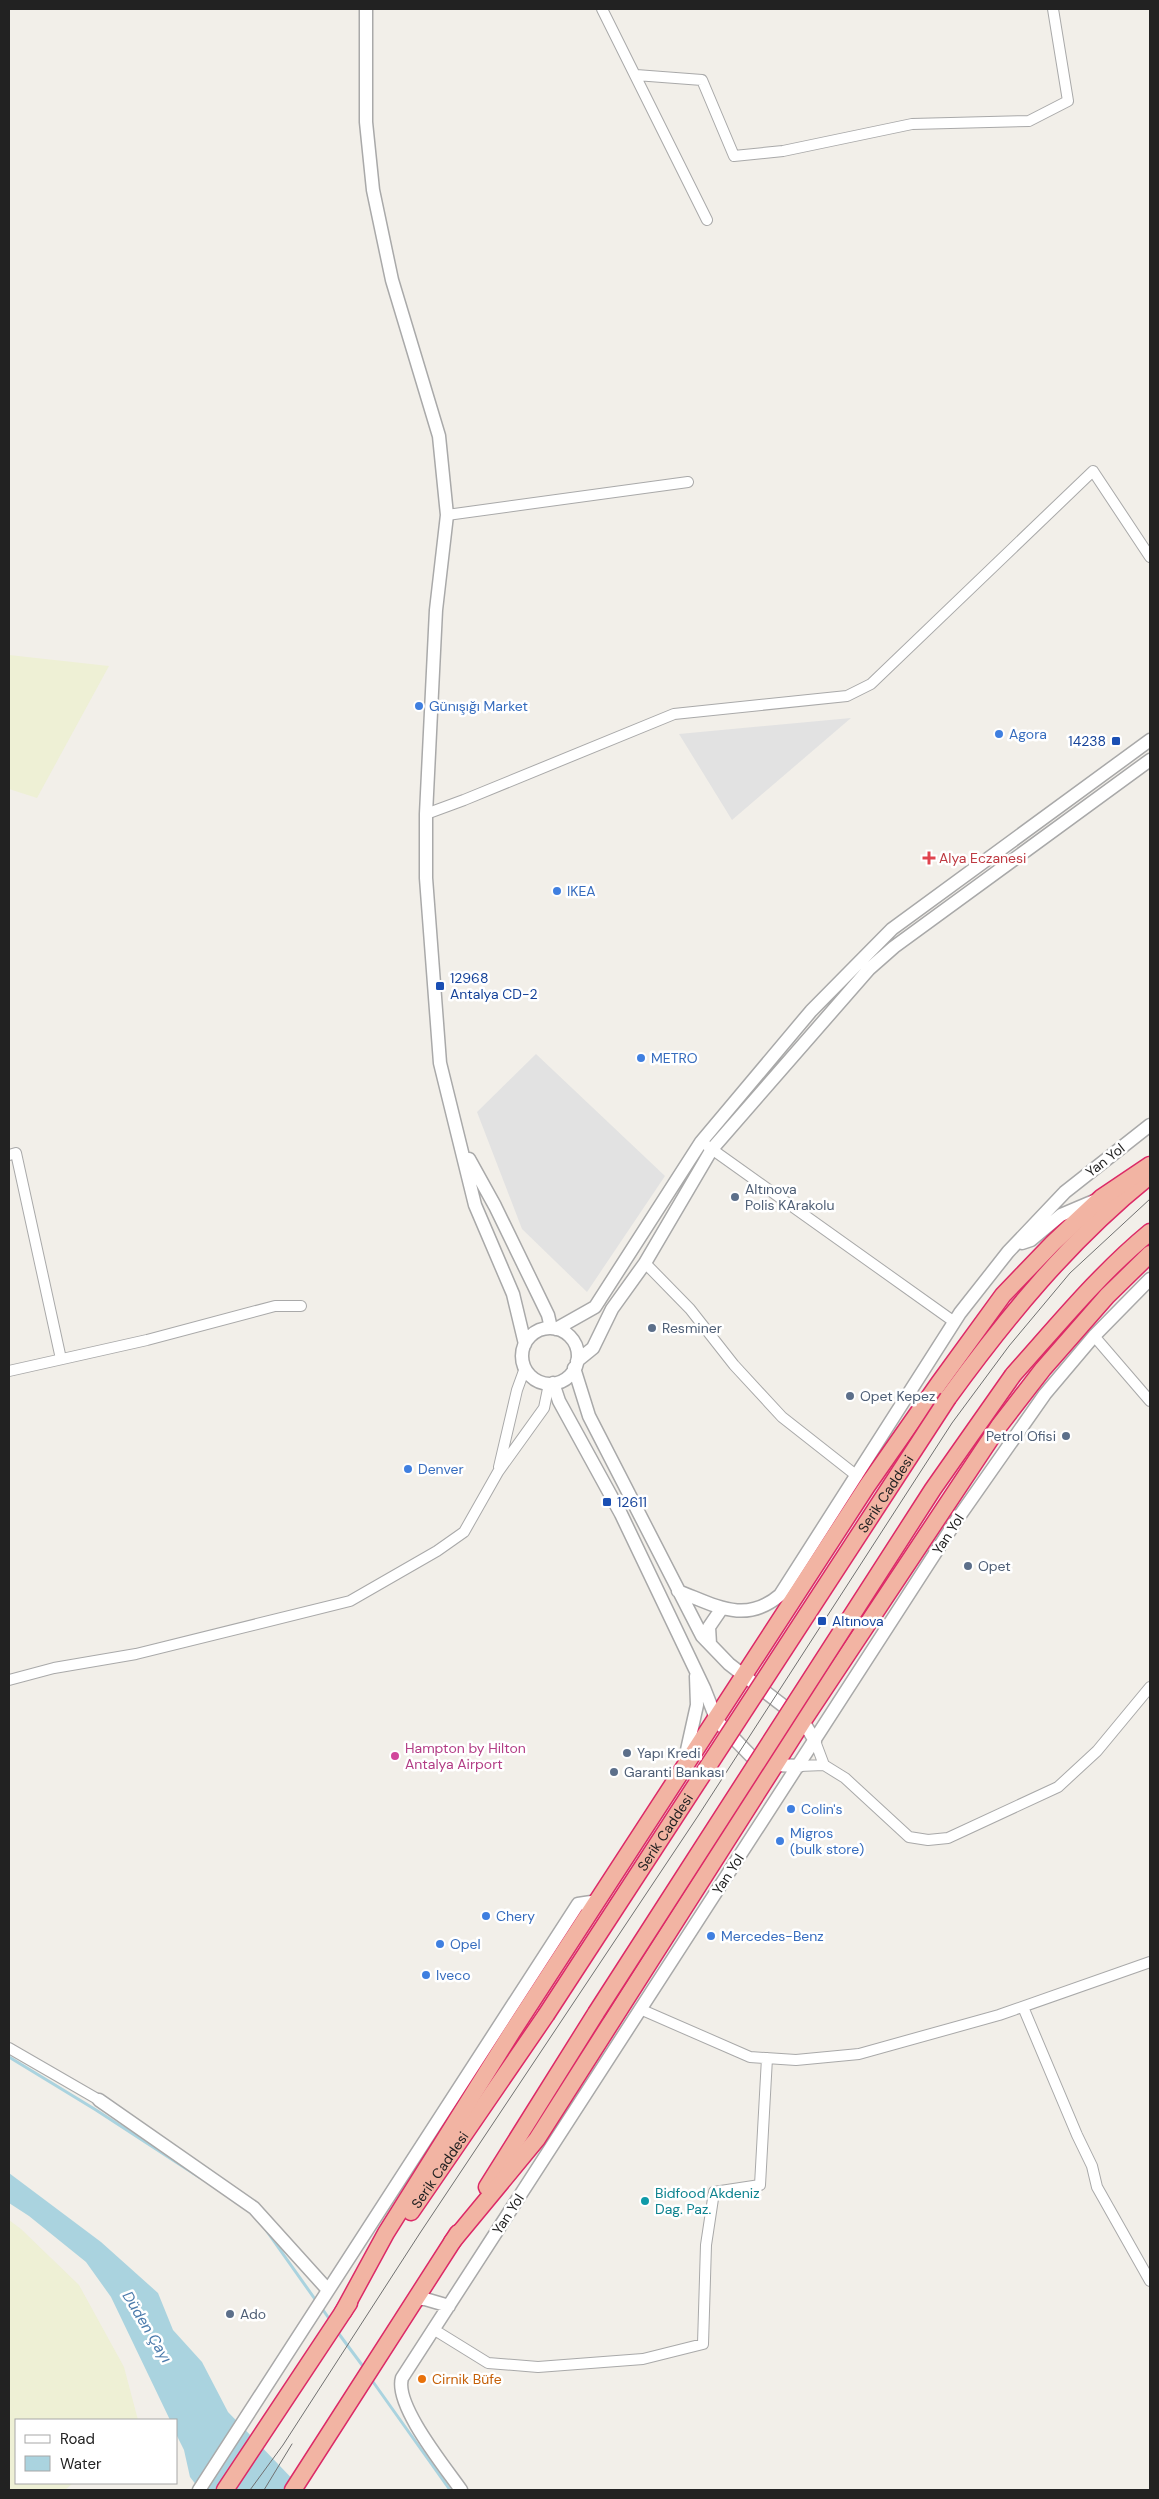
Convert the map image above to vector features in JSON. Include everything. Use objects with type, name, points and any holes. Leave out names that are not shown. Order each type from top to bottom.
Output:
[{"type":"highway","points":[[343,2312],[371,2258],[512,2032],[717,1721],[849,1514],[939,1383],[1003,1295],[1053,1242],[1101,1198],[1150,1165]]},
{"type":"highway","name":"Serik Caddesi","points":[[224,2490],[321,2343],[546,2015],[948,1398],[991,1339],[1031,1292],[1083,1237],[1150,1175]]},
{"type":"highway","points":[[295,2486],[596,2013],[934,1489],[1013,1375],[1079,1301],[1131,1248],[1150,1232]]},
{"type":"highway","points":[[452,2242],[537,2139],[804,1721],[999,1426],[1043,1369],[1108,1296],[1150,1254]]},
{"type":"street","points":[[366,9],[366,122],[373,190],[392,280],[440,436],[447,515],[436,610],[426,814],[426,887],[440,1063],[475,1205],[513,1294],[524,1344],[522,1356],[524,1368],[516,1390],[498,1472]]},
{"type":"street","points":[[602,9],[707,220]]},
{"type":"street","points":[[636,75],[702,80],[734,156],[783,150],[912,124],[1029,121],[1068,101],[1053,9]]},
{"type":"street","points":[[426,814],[674,714],[847,696],[871,684],[1093,471],[1150,557]]},
{"type":"street","points":[[447,515],[688,482]]},
{"type":"street","points":[[524,1344],[531,1335],[540,1330],[553,1328],[595,1307],[700,1142],[811,1010],[892,929],[1150,740]]},
{"type":"street","points":[[524,1368],[535,1379],[551,1383],[566,1378],[593,1348],[612,1309],[645,1263],[712,1149],[869,969],[894,947],[1150,760]]},
{"type":"street","name":"Yan Yol","points":[[678,1591],[722,1608],[751,1612],[766,1606],[780,1595],[953,1321],[1008,1252],[1065,1192],[1150,1126]]},
{"type":"street","points":[[700,1142],[953,1321]]},
{"type":"street","points":[[462,1146],[495,1206],[553,1328],[570,1337],[575,1345],[576,1365],[589,1416],[702,1636],[729,1664],[804,1721],[815,1741],[824,1765]]},
{"type":"street","points":[[9,1155],[16,1153],[61,1359]]},
{"type":"street","points":[[1016,1245],[1031,1240],[1061,1215],[1101,1198]]},
{"type":"street","points":[[645,1263],[690,1309],[734,1365],[782,1417],[856,1476],[849,1514]]},
{"type":"street","name":"Yan Yol","points":[[461,2490],[423,2438],[402,2398],[399,2386],[402,2378],[961,1514],[1045,1394],[1094,1336],[1150,1279]]},
{"type":"street","points":[[9,1371],[147,1340],[275,1306],[301,1306]]},
{"type":"street","points":[[1094,1336],[1150,1402]]},
{"type":"street","points":[[9,1680],[54,1668],[136,1654],[350,1601],[437,1551],[464,1532],[498,1472],[544,1408],[551,1383]]},
{"type":"street","points":[[551,1383],[621,1514],[695,1668],[717,1721],[751,1756],[776,1765],[824,1765],[845,1778],[909,1837],[928,1840],[948,1838],[1058,1787],[1097,1751],[1150,1687]]},
{"type":"street","points":[[710,1644],[709,1627],[722,1608]]},
{"type":"street","points":[[681,1775],[697,1706],[695,1668]]},
{"type":"street","points":[[199,2490],[579,1902],[598,1901]]},
{"type":"street","points":[[646,1969],[640,2009],[750,2057],[796,2060],[859,2054],[1022,2007],[1150,1962]]},
{"type":"street","points":[[1022,2007],[1092,2166],[1097,2187],[1150,2281]]},
{"type":"street","points":[[9,2048],[99,2100],[254,2208],[328,2290]]},
{"type":"street","points":[[433,2329],[488,2363],[538,2367],[643,2359],[703,2344],[706,2246],[714,2192],[760,2185],[767,2058]]},
{"type":"street","points":[[573,2083],[601,2070]]},
{"type":"street","points":[[370,2224],[386,2234]]},
{"type":"street","points":[[356,2247],[371,2258]]},
{"type":"street","points":[[415,2299],[434,2301],[449,2306]]},
{"type":"green space","points":[[9,655],[109,666],[37,798],[9,789]]},
{"type":"green space","points":[[9,2220],[21,2229],[79,2285],[124,2367],[138,2419],[15,2419],[15,2484],[72,2484],[65,2490],[9,2490]]},
{"type":"shaded area","points":[[851,718],[732,820],[679,734]]},
{"type":"shaded area","points":[[536,1054],[665,1176],[587,1292],[522,1229],[477,1112]]},
{"type":"water","name":"Düden Çayı","points":[[9,2173],[101,2242],[158,2293],[173,2330],[202,2362],[228,2412],[303,2490],[200,2490],[190,2477],[184,2450],[178,2438],[178,2419],[170,2419],[111,2297],[86,2262],[29,2216],[9,2203]]},
{"type":"waterway","points":[[9,2057],[96,2110],[199,2177]]},
{"type":"waterway","points":[[266,2230],[317,2302]]},
{"type":"waterway","points":[[321,2307],[330,2320]]},
{"type":"waterway","points":[[336,2330],[365,2369]]},
{"type":"waterway","points":[[371,2379],[450,2490]]},
{"type":"tram line","points":[[250,2490],[283,2445],[420,2233],[698,1816],[952,1423],[1009,1346],[1070,1273],[1150,1199]]},
{"type":"tram line","points":[[264,2490],[292,2444]]},
{"type":"place","name":"Günışığı Market","points":[[419,706]]},
{"type":"place","name":"Agora","points":[[999,734]]},
{"type":"place","name":"14238","points":[[1116,741]]},
{"type":"place","name":"Alya Eczanesi","points":[[929,858]]},
{"type":"place","name":"IKEA","points":[[557,891]]},
{"type":"place","name":"12968 Antalya CD-2","points":[[440,986]]},
{"type":"place","name":"METRO","points":[[641,1058]]},
{"type":"place","name":"Altınova Polis KArakolu","points":[[735,1197]]},
{"type":"place","name":"Resminer","points":[[652,1328]]},
{"type":"place","name":"Opet Kepez","points":[[850,1396]]},
{"type":"place","name":"Petrol Ofisi","points":[[1066,1436]]},
{"type":"place","name":"Denver","points":[[408,1469]]},
{"type":"place","name":"12611","points":[[607,1502]]},
{"type":"place","name":"Opet","points":[[968,1566]]},
{"type":"place","name":"Altınova","points":[[822,1621]]},
{"type":"place","name":"Yapı Kredi","points":[[627,1753]]},
{"type":"place","name":"Hampton by Hilton Antalya Airport","points":[[395,1756]]},
{"type":"place","name":"Garanti Bankası","points":[[614,1772]]},
{"type":"place","name":"Colin's","points":[[791,1809]]},
{"type":"place","name":"Migros (bulk store)","points":[[780,1841]]},
{"type":"place","name":"Chery","points":[[486,1916]]},
{"type":"place","name":"Mercedes-Benz","points":[[711,1936]]},
{"type":"place","name":"Opel","points":[[440,1944]]},
{"type":"place","name":"Iveco","points":[[426,1975]]},
{"type":"place","name":"Bidfood Akdeniz Dag. Paz.","points":[[645,2201]]},
{"type":"place","name":"Ado","points":[[230,2314]]},
{"type":"place","name":"Cirnik Büfe","points":[[422,2379]]}]
